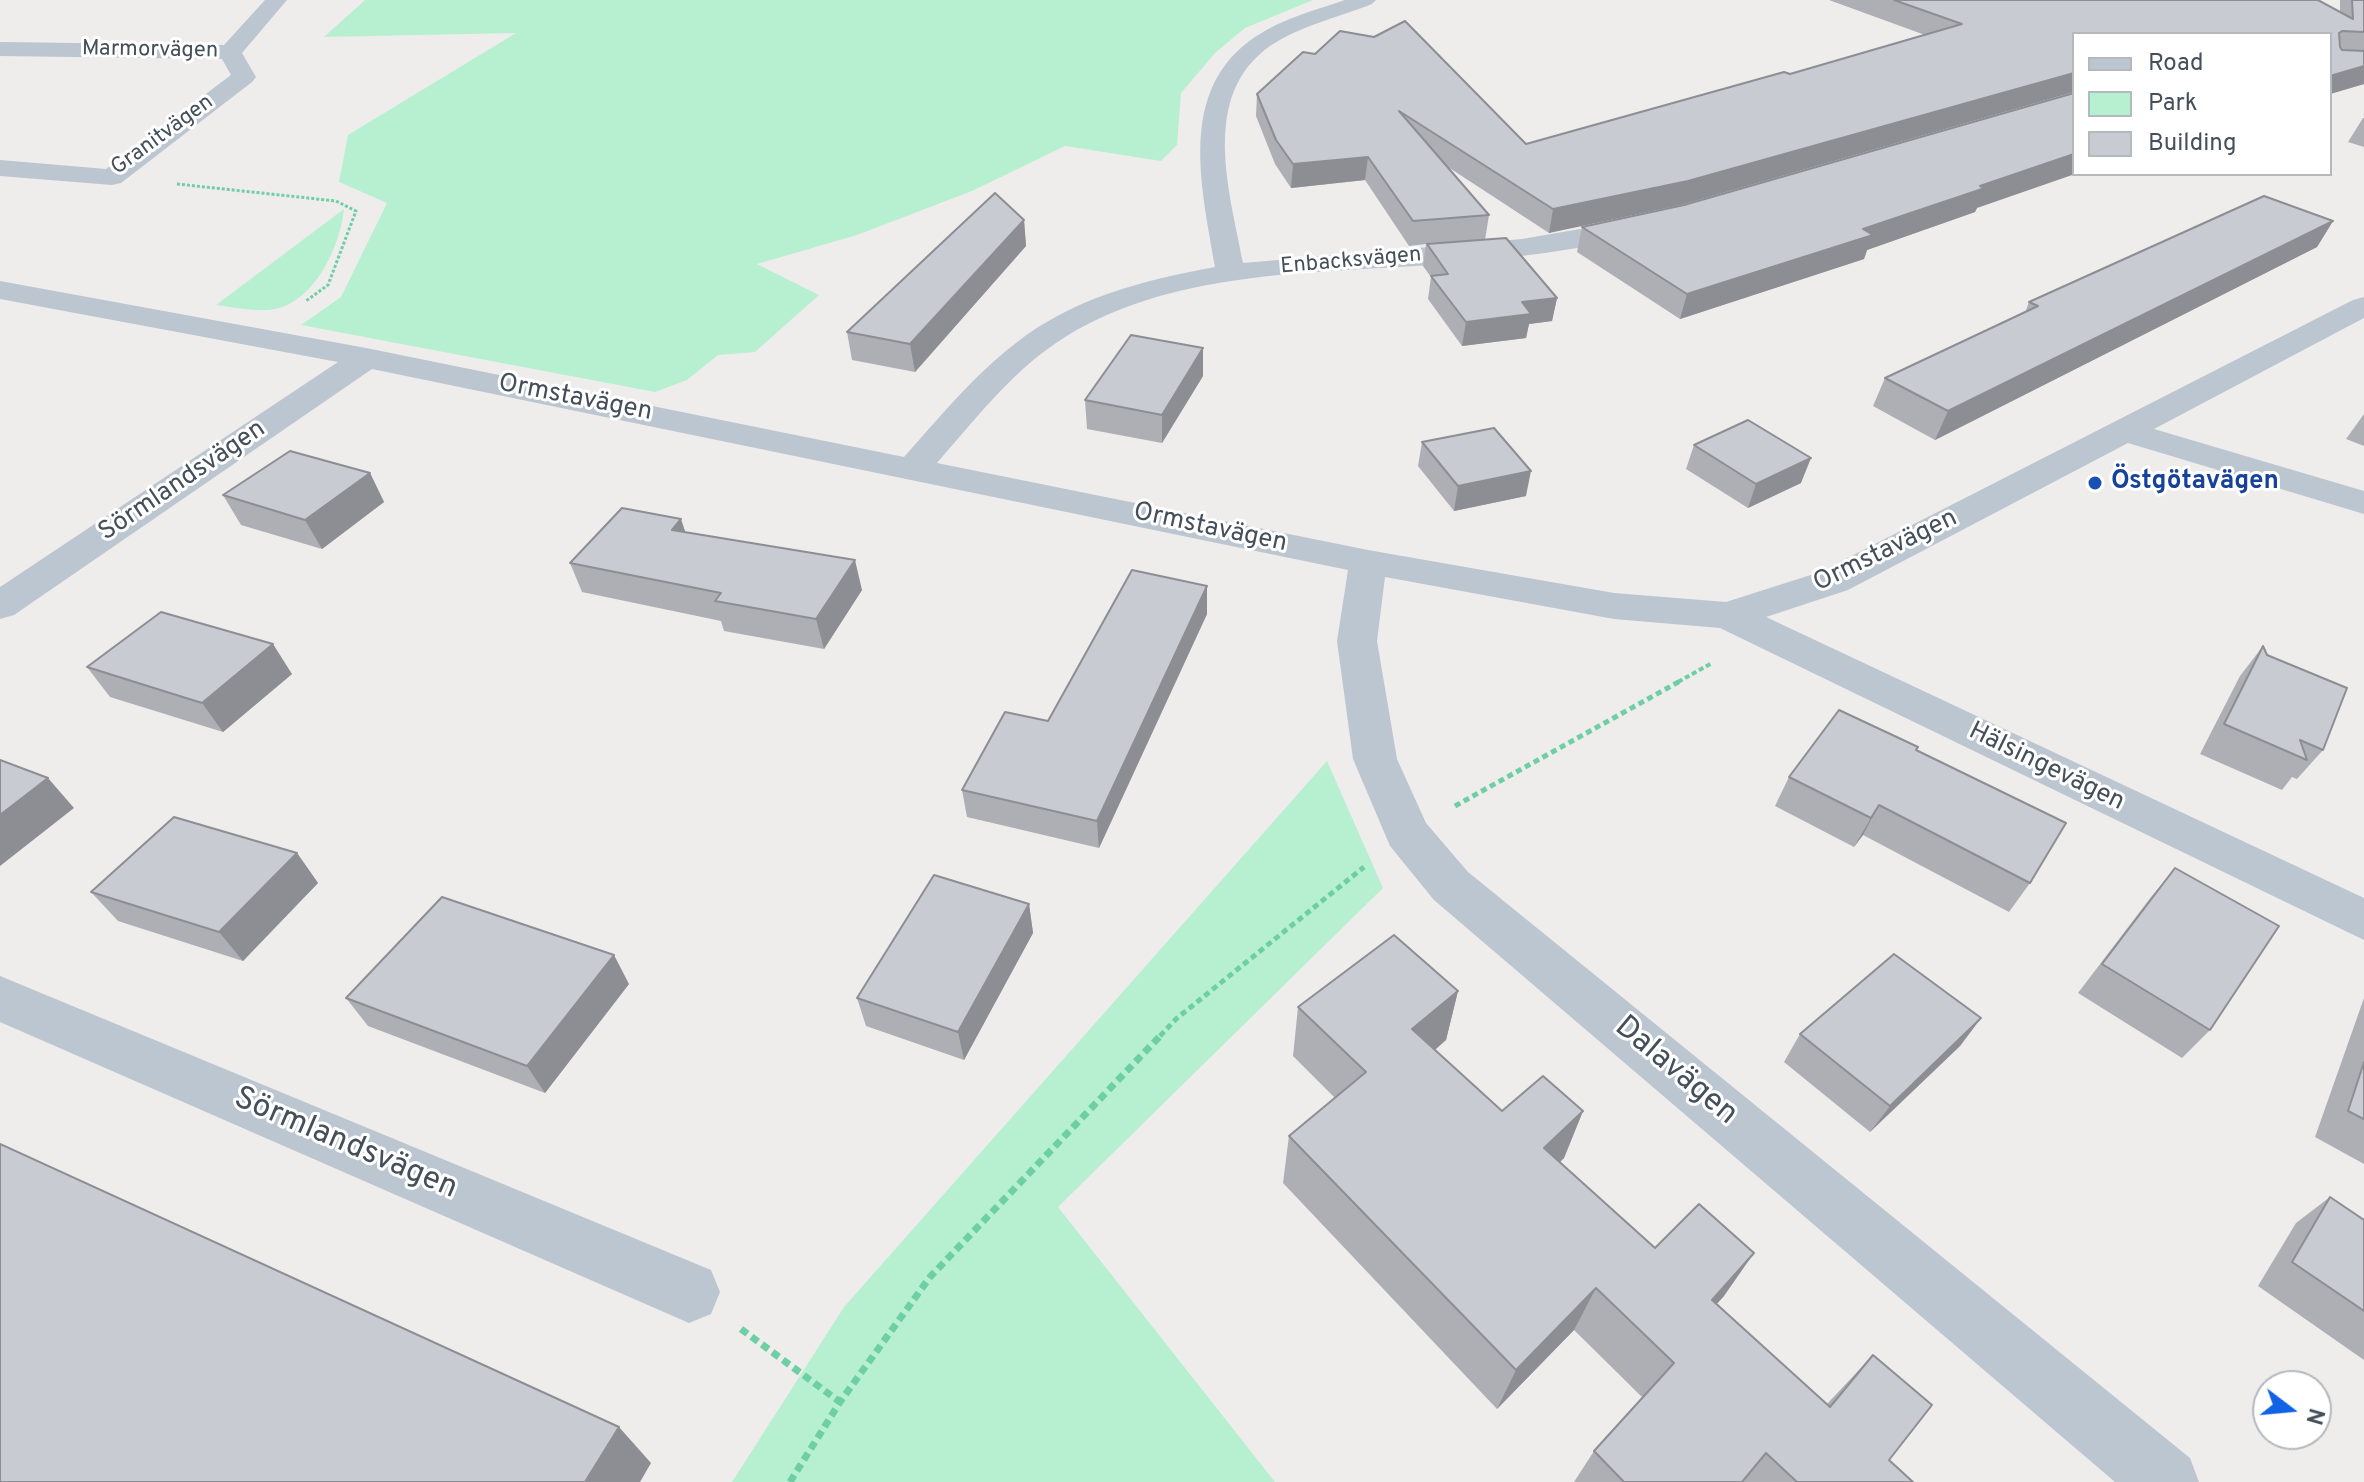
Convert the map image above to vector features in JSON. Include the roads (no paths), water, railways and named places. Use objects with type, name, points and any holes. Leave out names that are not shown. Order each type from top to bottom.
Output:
[{"type":"street","name":"Marmorvägen","points":[[0,49],[230,52],[276,0]]},
{"type":"street","points":[[1230,272],[1210,139],[1216,99],[1236,65],[1261,42],[1365,0]]},
{"type":"street","name":"Granitvägen","points":[[0,168],[112,177],[244,77],[230,52]]},
{"type":"street","name":"Enbacksvägen","points":[[914,467],[997,378],[1046,335],[1090,312],[1156,288],[1230,272],[1516,249],[1598,238],[1665,220]]},
{"type":"street","name":"Ormstavägen","points":[[0,290],[366,358],[914,467],[1368,562],[1614,606],[1747,624],[2364,306]]},
{"type":"street","name":"Sörmlandsvägen","points":[[0,606],[366,358]]},
{"type":"street","points":[[2126,431],[2364,503]]},
{"type":"street","name":"Dalavägen","points":[[1368,562],[1357,641],[1375,759],[1407,833],[1451,886],[2166,1482]]},
{"type":"street","name":"Hälsingevägen","points":[[1747,624],[2364,920]]},
{"type":"street","name":"Sörmlandsvägen","points":[[0,998],[689,1292]]},
{"type":"place","name":"Östgötavägen","points":[[2095,483]]}]
